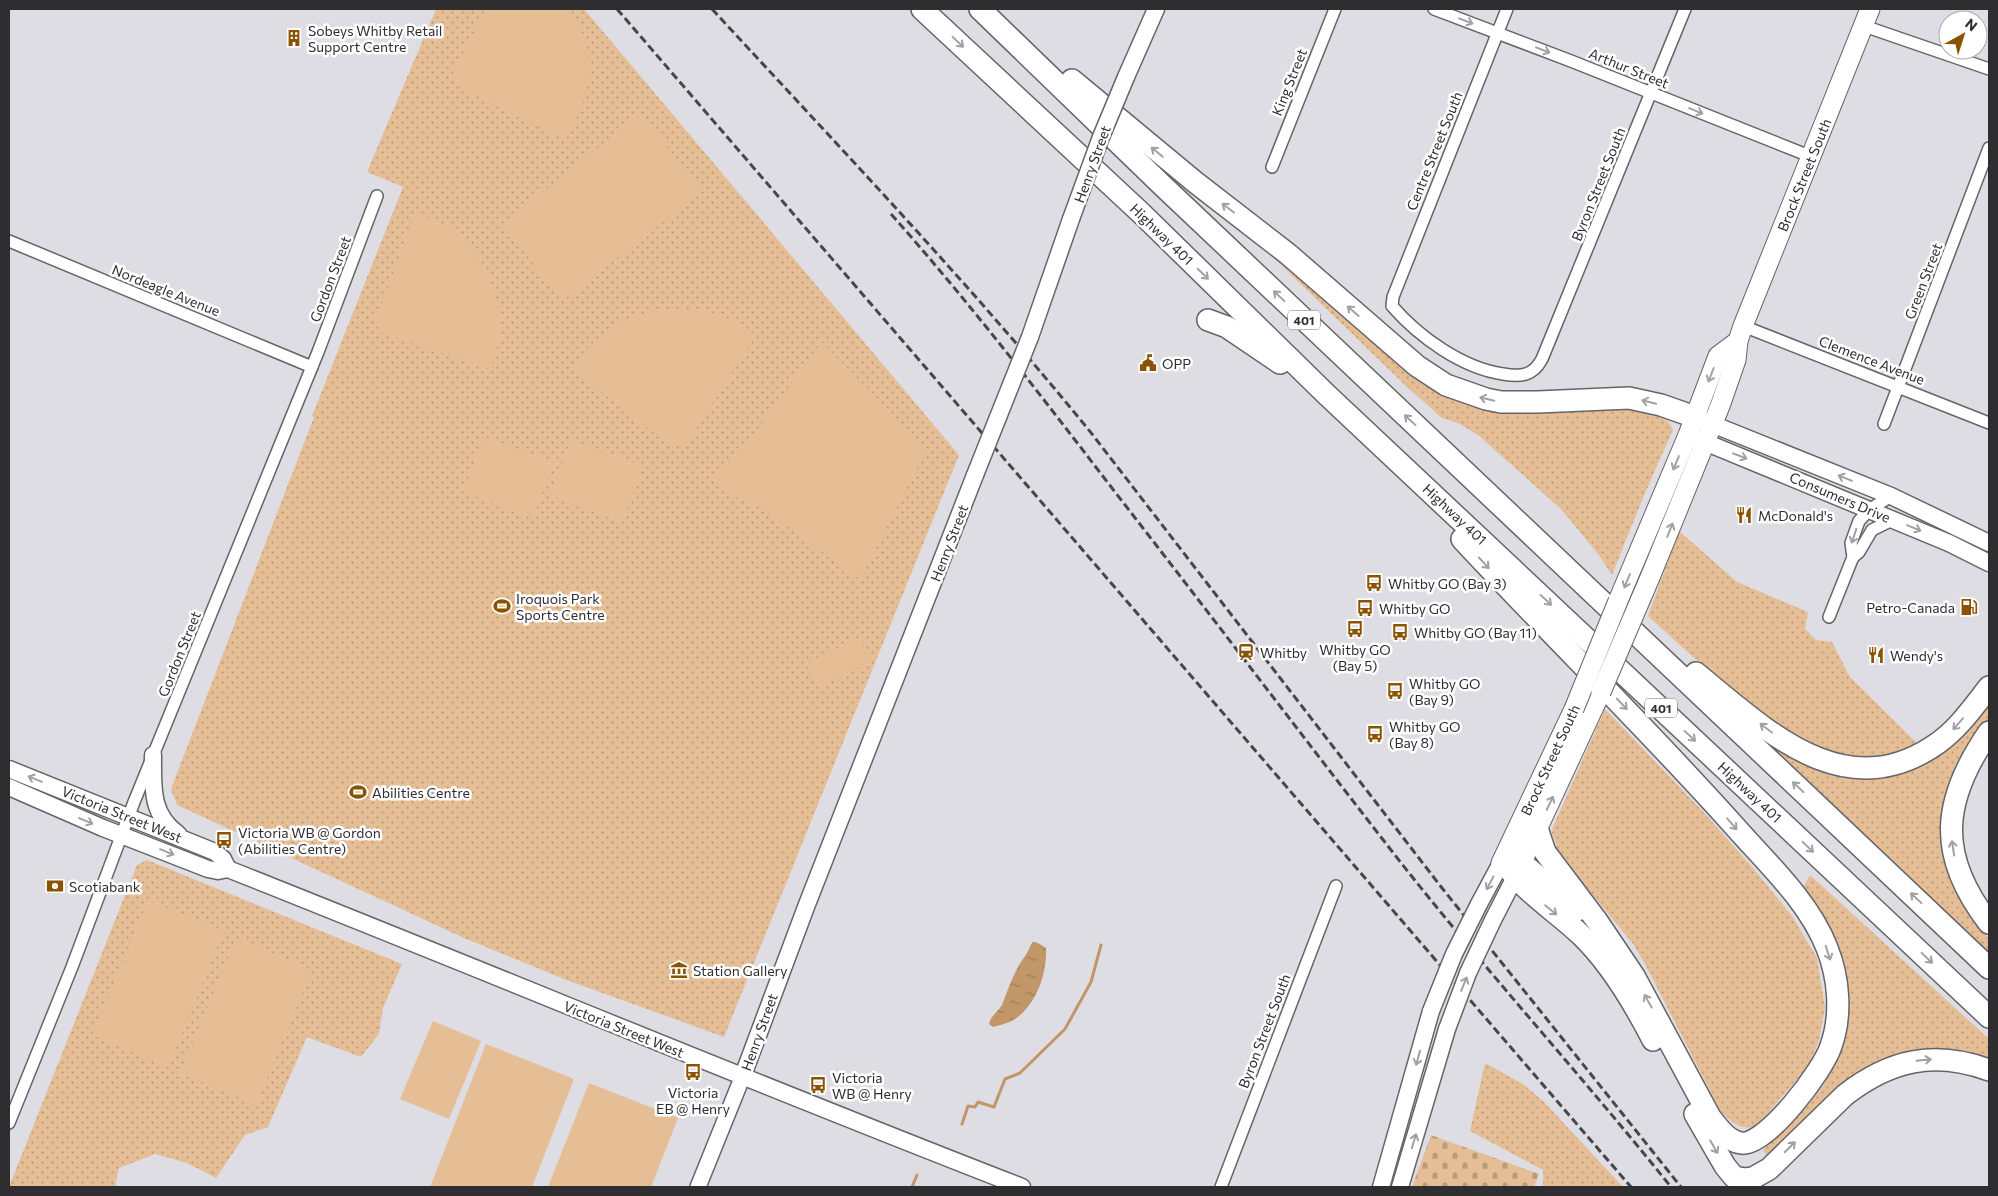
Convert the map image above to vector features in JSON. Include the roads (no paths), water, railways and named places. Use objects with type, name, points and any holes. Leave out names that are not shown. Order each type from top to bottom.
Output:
[{"type":"highway","name":"Highway 401","points":[[922,9],[1141,213],[1329,397],[1989,1017]]},
{"type":"highway","name":"401","points":[[980,9],[1156,180],[1989,968]]},
{"type":"highway","points":[[991,9],[1138,136],[1288,254],[1432,377],[1470,394],[1501,402],[1519,403],[1629,398],[1661,405],[1698,426]]},
{"type":"highway","points":[[1208,320],[1227,327],[1329,397],[1517,598],[1624,706],[1715,804],[1790,890],[1816,924],[1827,948],[1835,975],[1836,1025],[1831,1046],[1822,1066],[1804,1091],[1780,1118],[1753,1141],[1743,1144],[1733,1142],[1710,1117],[1634,976],[1611,941],[1545,852],[1538,831]]},
{"type":"highway","points":[[1445,454],[1666,649],[1775,735],[1820,760],[1838,765],[1877,767],[1907,759],[1938,742],[1954,729],[1989,687]]},
{"type":"highway","points":[[1989,732],[1971,759],[1957,789],[1952,812],[1951,835],[1955,857],[1968,893],[1989,923]]},
{"type":"highway","points":[[1511,863],[1588,918],[1611,941]]},
{"type":"highway","points":[[1511,863],[1528,892],[1582,936],[1615,977],[1647,1028],[1720,1158],[1734,1177],[1753,1178],[1768,1169],[1844,1095],[1889,1068],[1922,1059],[1937,1059],[1972,1064],[1989,1070]]},
{"type":"main road","name":"Henry Street","points":[[742,1078],[806,907],[1030,337],[1101,136],[1156,9]]},
{"type":"main road","name":"Brock Street South","points":[[1400,1187],[1447,1029],[1468,973],[1493,920],[1511,863],[1636,560],[1698,426],[1718,356],[1740,334],[1867,18]]},
{"type":"main road","name":"Brock Street South","points":[[1380,1187],[1432,1011],[1454,954],[1479,904],[1538,831],[1602,692],[1705,442],[1698,426]]},
{"type":"main road","name":"Consumers Drive","points":[[1698,426],[1891,496],[1989,542]]},
{"type":"main road","name":"Consumers Drive","points":[[1705,442],[1894,519],[1950,543],[1989,563]]},
{"type":"main road","points":[[153,755],[153,798],[170,828],[184,838]]},
{"type":"main road","name":"Victoria Street West","points":[[9,769],[129,818],[184,838],[220,855],[228,869]]},
{"type":"main road","name":"Victoria Street West","points":[[9,787],[213,871],[228,869],[439,953],[742,1078],[1022,1187]]},
{"type":"street","name":"King Street","points":[[1272,167],[1335,9]]},
{"type":"street","name":"Arthur Street","points":[[1434,9],[1812,157]]},
{"type":"street","name":"Centre Street South","points":[[1507,9],[1393,297],[1392,306],[1438,347],[1470,365],[1487,372],[1524,376],[1536,369]]},
{"type":"street","name":"Byron Street South","points":[[1536,369],[1542,359],[1685,9]]},
{"type":"street","points":[[1867,18],[1989,69]]},
{"type":"street","name":"Green Street","points":[[1884,424],[1900,387],[1989,148]]},
{"type":"street","name":"Gordon Street","points":[[9,1121],[72,967],[153,755],[312,367],[377,196]]},
{"type":"street","name":"Nordeagle Avenue","points":[[9,241],[312,367]]},
{"type":"street","name":"Clemence Avenue","points":[[1740,334],[1900,387],[1989,423]]},
{"type":"street","points":[[1829,617],[1853,556],[1851,543],[1859,520],[1869,510],[1891,496]]},
{"type":"street","points":[[1853,556],[1859,552],[1872,530],[1894,519]]},
{"type":"street","name":"Byron Street South","points":[[1221,1187],[1336,886]]},
{"type":"street","points":[[698,1187],[742,1078]]},
{"type":"water","points":[[1033,942],[1046,948],[1045,968],[1035,997],[1023,1013],[1013,1020],[993,1027],[989,1024],[990,1021],[1002,1005],[1015,973]]},
{"type":"waterway","points":[[962,1124],[968,1106],[975,1107],[978,1102],[994,1107],[1005,1079],[1020,1073],[1065,1029],[1091,982],[1101,945]]},
{"type":"waterway","points":[[912,1187],[917,1175]]},
{"type":"railway","points":[[617,9],[1631,1187]]},
{"type":"railway","points":[[712,9],[953,271],[1047,379],[1092,434],[1442,888],[1681,1187]]},
{"type":"railway","points":[[891,214],[1033,386],[1431,901],[1671,1187]]},
{"type":"place","name":"Sobeys Whitby Retail Support Centre","points":[[294,38]]},
{"type":"place","name":"OPP","points":[[1148,363]]},
{"type":"place","name":"McDonald's","points":[[1744,515]]},
{"type":"place","name":"Whitby GO (Bay 3)","points":[[1374,583]]},
{"type":"place","name":"Iroquois Park Sports Centre","points":[[502,606]]},
{"type":"place","name":"Petro-Canada","points":[[1969,607]]},
{"type":"place","name":"Whitby GO","points":[[1365,608]]},
{"type":"place","name":"Whitby GO (Bay 5)","points":[[1355,629]]},
{"type":"place","name":"Whitby GO (Bay 11)","points":[[1400,632]]},
{"type":"place","name":"Whitby","points":[[1246,652]]},
{"type":"place","name":"Wendy's","points":[[1876,655]]},
{"type":"place","name":"Whitby GO (Bay 9)","points":[[1395,691]]},
{"type":"place","name":"Whitby GO (Bay 8)","points":[[1375,734]]},
{"type":"place","name":"Abilities Centre","points":[[358,792]]},
{"type":"place","name":"Victoria WB @ Gordon (Abilities Centre)","points":[[224,840]]},
{"type":"place","name":"Scotiabank","points":[[55,886]]},
{"type":"place","name":"Station Gallery","points":[[679,970]]},
{"type":"place","name":"Victoria EB @ Henry","points":[[693,1072]]},
{"type":"place","name":"Victoria WB @ Henry","points":[[818,1085]]}]
